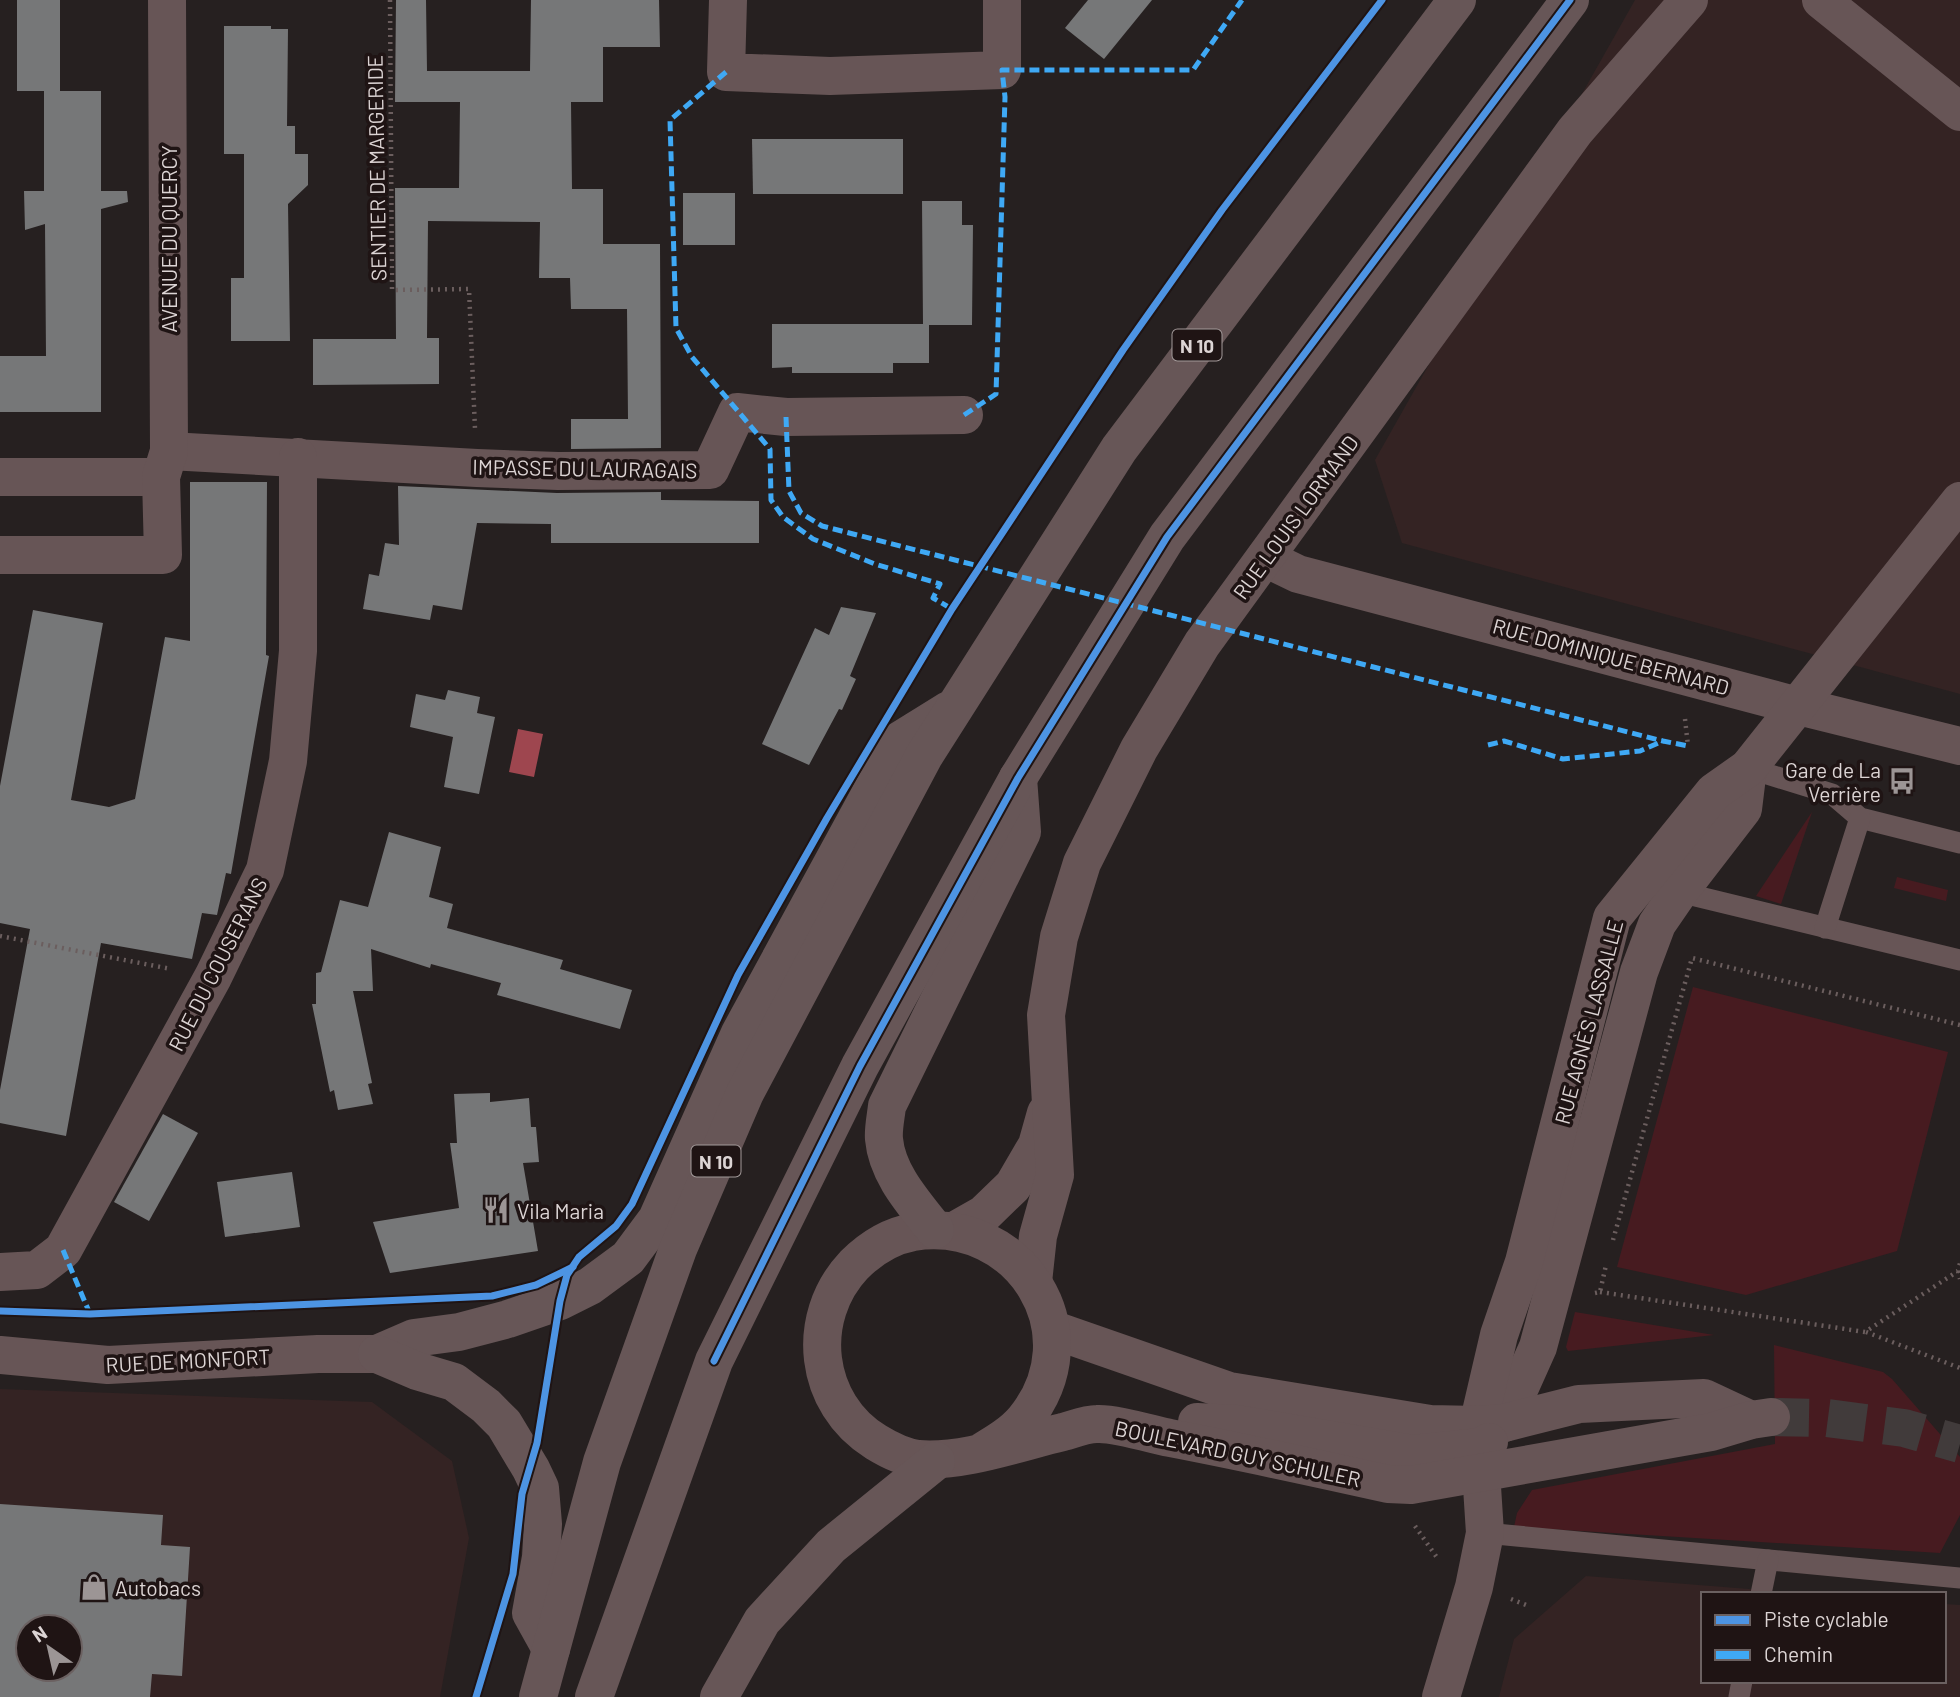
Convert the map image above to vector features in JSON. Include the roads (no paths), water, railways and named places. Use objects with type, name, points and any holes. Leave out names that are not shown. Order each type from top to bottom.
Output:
[{"type":"main road","name":"N 10","points":[[538,1697],[602,1462],[678,1249],[739,1105],[924,757],[1119,449],[1457,0]]},
{"type":"main road","points":[[594,1697],[714,1361],[860,1066],[1018,778],[1167,537],[1570,0]]},
{"type":"main road","points":[[377,1354],[414,1338],[459,1332],[560,1301],[590,1286],[628,1258],[657,1219],[740,1033],[899,741],[957,705]]},
{"type":"main road","points":[[945,1230],[908,1195],[894,1172],[884,1139],[887,1106],[1022,831],[1018,778]]},
{"type":"main road","points":[[377,1354],[417,1371],[454,1382],[486,1406],[503,1424],[531,1469],[540,1488],[543,1524],[541,1557],[531,1613],[551,1649]]},
{"type":"main road","points":[[719,1697],[762,1621],[788,1592],[831,1546],[936,1461]]},
{"type":"street","name":"AVENUE DU QUERCY","points":[[1,559],[163,555],[167,0]]},
{"type":"street","points":[[728,0],[726,72],[830,76],[1002,70],[1002,0]]},
{"type":"street","name":"RUE LOUIS LORMAND","points":[[1033,1282],[1038,1236],[1055,1175],[1045,1015],[1059,937],[1083,863],[1139,749],[1202,644],[1576,131],[1689,0]]},
{"type":"street","points":[[1821,0],[1960,111]]},
{"type":"street","name":"IMPASSE DU LAURAGAIS","points":[[0,477],[298,457],[558,471],[710,470],[737,412],[786,417],[964,415]]},
{"type":"street","name":"RUE DU COUSERANS","points":[[0,1272],[37,1270],[63,1250],[213,977],[265,870],[288,761],[298,651],[298,457]]},
{"type":"street","name":"RUE AGNÈS LASSALLE","points":[[1486,1442],[1499,1335],[1524,1262],[1612,918],[1714,792],[1748,768],[1960,501]]},
{"type":"street","name":"RUE DOMINIQUE BERNARD","points":[[1265,558],[1298,574],[1960,746]]},
{"type":"street","points":[[1679,892],[1743,809],[1748,768]]},
{"type":"street","name":"RUE AGNÈS LASSALLE","points":[[1486,1442],[1538,1347],[1639,972],[1657,924],[1679,892]]},
{"type":"street","name":"RUE LOUIS LORMAND","points":[[945,1230],[984,1214],[1013,1186],[1037,1145],[1050,1100]]},
{"type":"street","name":"BOULEVARD GUY SCHULER","points":[[983,1451],[1004,1438],[1023,1421],[1037,1401],[1047,1378],[1052,1353],[1051,1329],[1045,1304],[1033,1282],[1012,1258],[985,1240],[945,1230],[910,1233],[885,1242],[863,1255],[846,1274],[832,1296],[823,1320],[821,1346],[824,1371],[833,1395],[846,1417],[864,1435],[886,1449],[911,1458],[936,1461],[960,1458],[1097,1424],[1388,1484],[1411,1485],[1486,1442]]},
{"type":"street","points":[[1051,1329],[1229,1391],[1430,1424],[1486,1442],[1580,1404],[1704,1398],[1761,1418],[1711,1432],[1486,1442],[1413,1454],[1237,1424],[1171,1421],[1097,1424]]},
{"type":"street","name":"RUE DE MONFORT","points":[[0,1355],[108,1365],[318,1354],[377,1354]]},
{"type":"street","points":[[1441,1697],[1475,1587],[1485,1533],[1486,1442]]},
{"type":"lane","points":[[1748,768],[1832,794],[1860,818],[1960,843]]},
{"type":"lane","points":[[1825,928],[1860,818]]},
{"type":"lane","points":[[1679,892],[1960,960]]},
{"type":"lane","points":[[1485,1533],[1960,1578]]},
{"type":"lane","points":[[1760,1592],[1768,1560]]},
{"type":"tunnel","points":[[1771,1417],[1827,1418],[1904,1428],[1960,1444]]},
{"type":"place","name":"Gare de La Verrière","points":[[1902,781]]},
{"type":"place","name":"Vila Maria","points":[[496,1210]]},
{"type":"place","name":"Autobacs","points":[[94,1587]]}]
